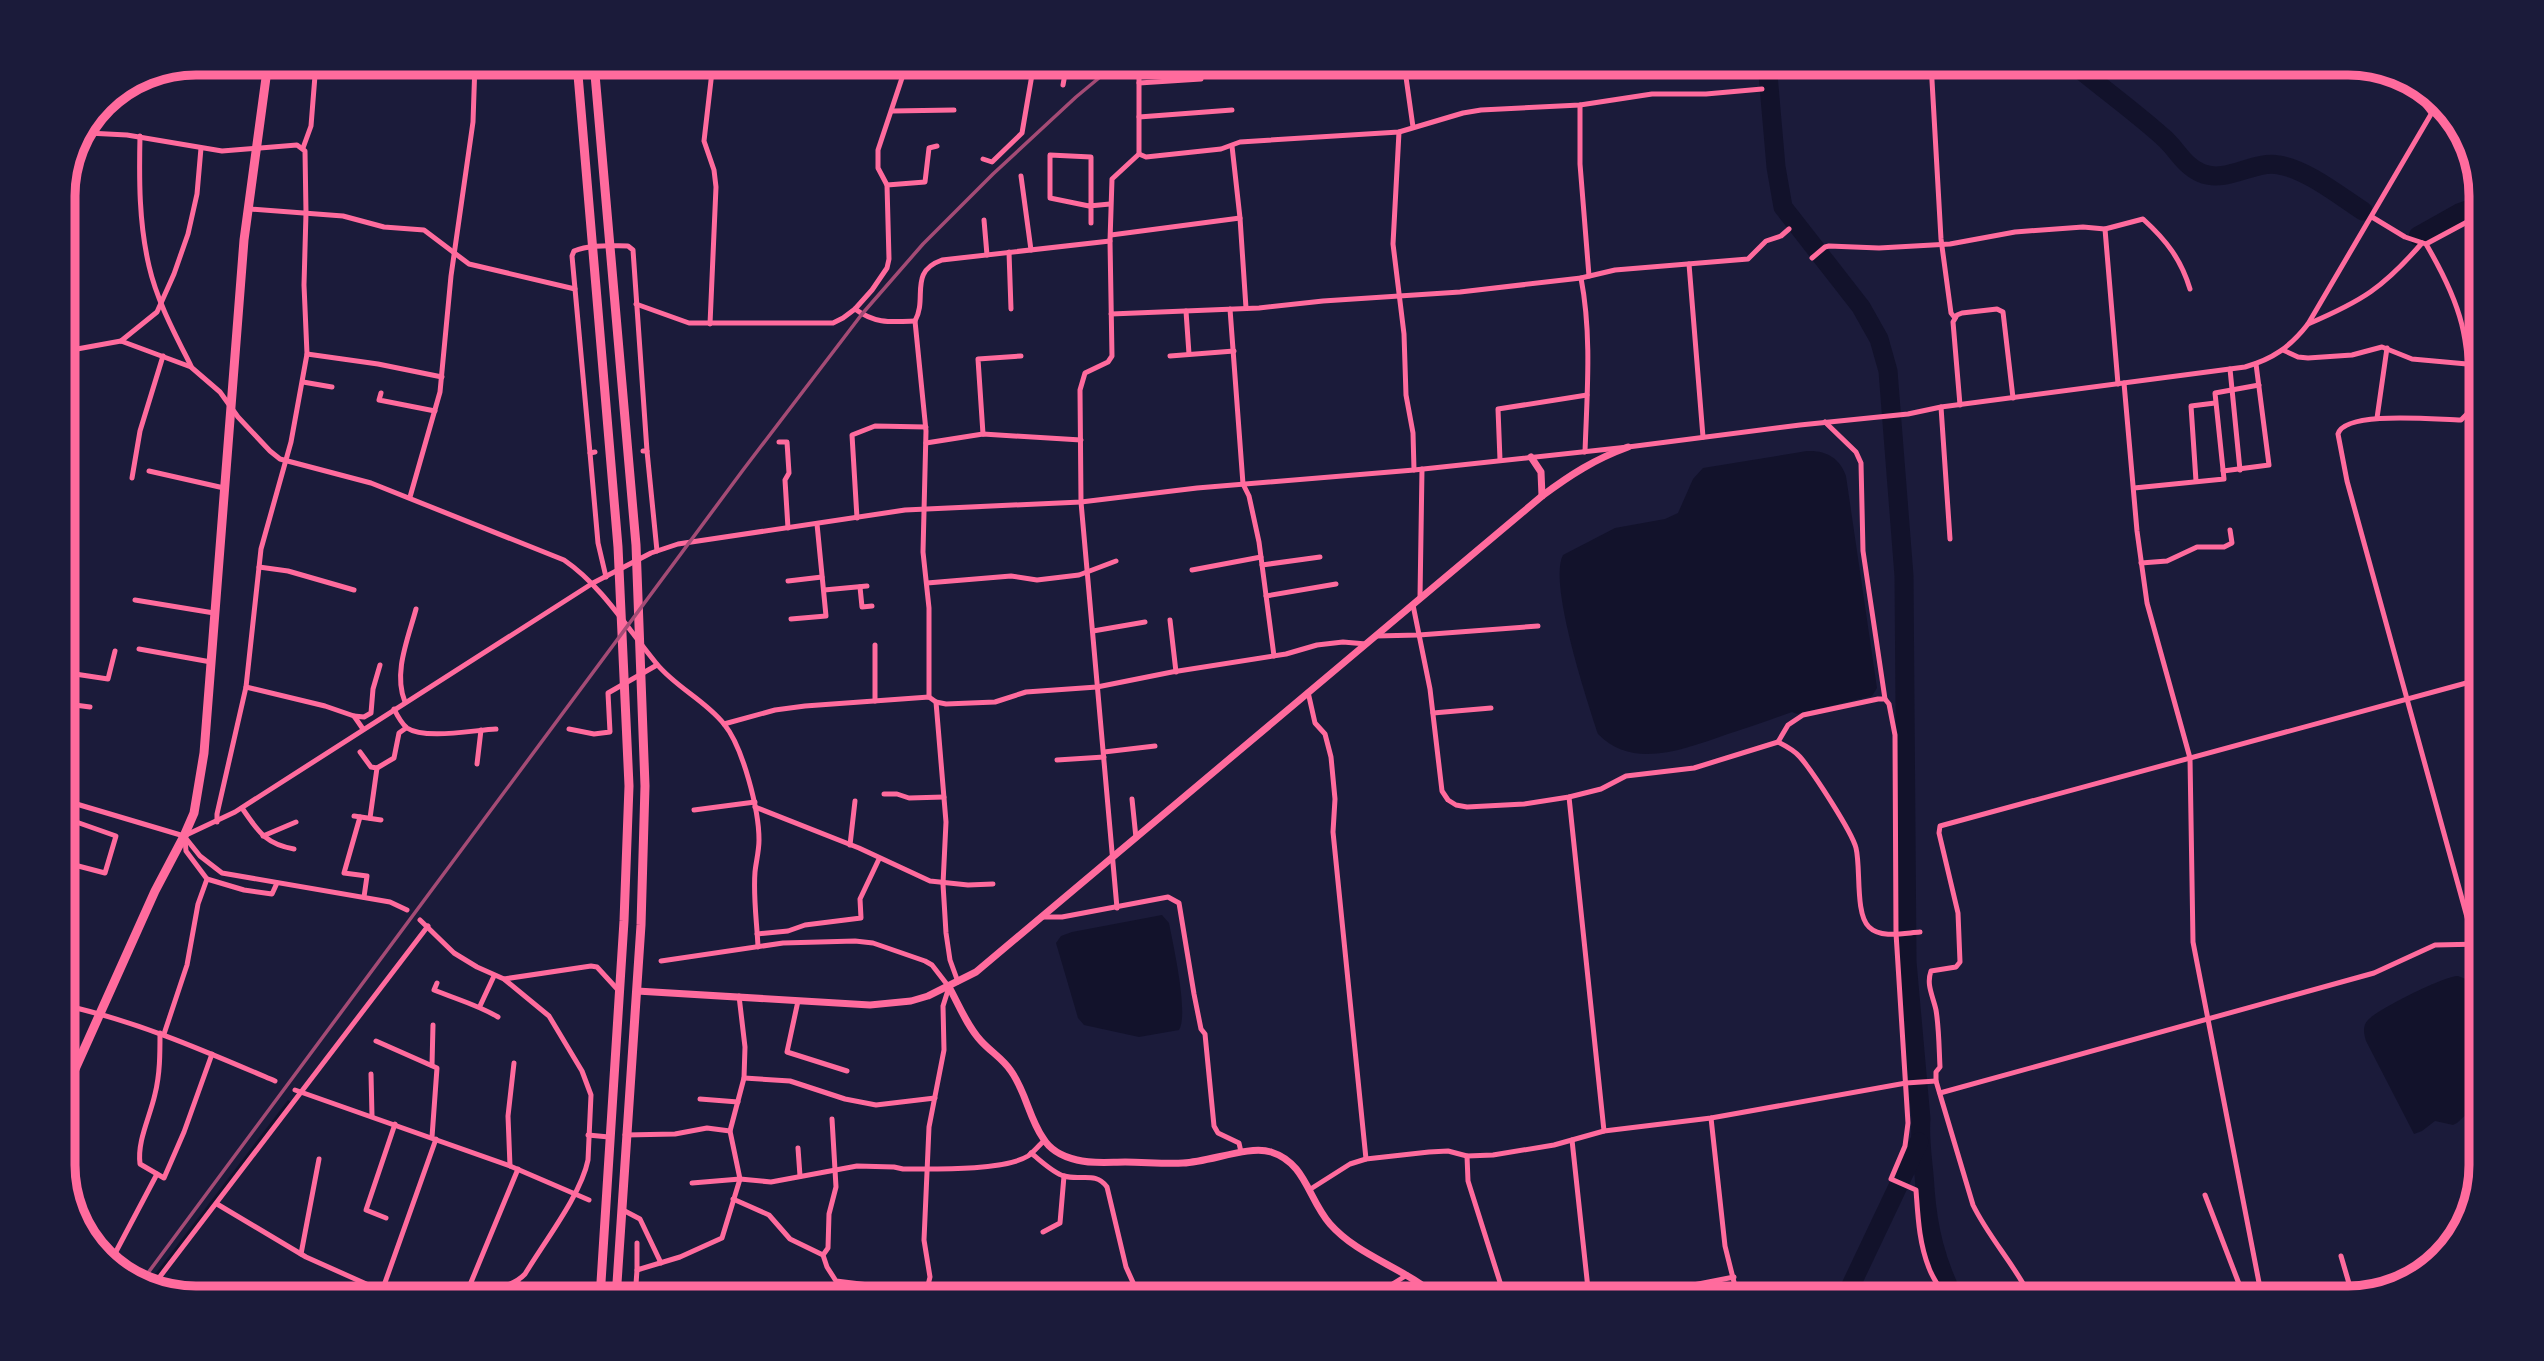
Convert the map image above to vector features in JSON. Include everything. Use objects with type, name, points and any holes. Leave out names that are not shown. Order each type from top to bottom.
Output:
[{"type":"highway","points":[[76,1068],[155,891],[194,813],[201,779],[244,240],[266,75]]},
{"type":"highway","points":[[578,75],[618,547],[629,786],[628,858],[601,1286]]},
{"type":"highway","points":[[595,75],[636,545],[644,835],[637,991],[617,1286]]},
{"type":"highway","points":[[619,990],[637,991]]},
{"type":"street","points":[[217,821],[246,687],[264,536],[286,460],[307,354],[303,285],[306,213],[303,148],[311,126],[315,75]]},
{"type":"street","points":[[410,497],[442,377],[473,122],[475,75]]},
{"type":"street","points":[[710,324],[716,187],[714,170],[704,141],[712,75]]},
{"type":"street","points":[[636,304],[672,319],[710,324],[833,323],[855,309],[877,284],[889,259],[887,185],[878,168],[878,150],[903,75]]},
{"type":"street","points":[[983,159],[992,162],[1022,133],[1032,75]]},
{"type":"street","points":[[1063,85],[1065,75]]},
{"type":"street","points":[[1117,908],[1081,502],[1080,390],[1085,373],[1108,362],[1111,356],[1112,179],[1139,155],[1139,75]]},
{"type":"street","points":[[1406,75],[1413,127]]},
{"type":"street","points":[[1932,75],[1942,244],[1951,313],[1955,318],[1960,405]]},
{"type":"street","points":[[1139,83],[1201,79]]},
{"type":"street","points":[[1139,155],[1146,157],[1232,146],[1240,142],[1399,132],[1481,110],[1580,105],[1652,93],[1706,94],[1762,89]]},
{"type":"street","points":[[2421,100],[2431,113]]},
{"type":"street","points":[[1580,105],[1580,164],[1589,276]]},
{"type":"street","points":[[892,111],[954,110]]},
{"type":"street","points":[[1139,117],[1232,110]]},
{"type":"street","points":[[184,836],[242,808],[593,583],[657,551],[690,541],[924,509],[1081,502],[1585,452],[1902,414],[2256,364],[2283,350],[2308,324],[2433,110]]},
{"type":"street","points":[[1399,132],[1393,233],[1404,334],[1406,395],[1413,433],[1414,470]]},
{"type":"street","points":[[94,133],[139,136],[231,151],[297,145],[303,148]]},
{"type":"street","points":[[139,136],[139,199],[149,268],[191,367]]},
{"type":"street","points":[[887,185],[925,182],[929,148],[937,146]]},
{"type":"street","points":[[1232,146],[1246,308]]},
{"type":"street","points":[[76,349],[121,341],[152,317],[162,304],[188,234],[197,194],[201,148]]},
{"type":"street","points":[[1091,223],[1089,206],[1091,157],[1050,155],[1050,198],[1089,206],[1110,204]]},
{"type":"street","points":[[1021,176],[1031,250]]},
{"type":"street","points":[[250,209],[343,216],[384,227],[424,230],[469,264],[575,289]]},
{"type":"street","points":[[2372,217],[2405,237],[2424,244],[2446,278],[2463,320],[2468,371]]},
{"type":"street","points":[[929,696],[929,608],[923,552],[926,427],[915,321],[918,315],[921,278],[931,263],[942,260],[1031,250],[1240,218]]},
{"type":"street","points":[[1813,257],[1823,248],[1846,245],[1879,248],[1942,244],[2015,232],[2083,227],[2105,229],[2143,219],[2165,239],[2175,254],[2190,289]]},
{"type":"street","points":[[984,220],[987,255]]},
{"type":"street","points":[[2308,324],[2357,303],[2374,292],[2424,244],[2468,222]]},
{"type":"street","points":[[1111,314],[1246,308],[1460,292],[1581,278],[1615,270],[1748,259],[1766,241],[1781,236],[1789,229]]},
{"type":"street","points":[[2105,229],[2147,603],[2190,758],[2193,942],[2259,1284],[2252,1286]]},
{"type":"street","points":[[606,577],[598,543],[593,453],[572,256],[574,251],[580,248],[631,246],[645,451],[657,551]]},
{"type":"street","points":[[1009,252],[1012,309]]},
{"type":"street","points":[[1689,264],[1703,437]]},
{"type":"street","points":[[1581,278],[1586,302],[1589,355],[1585,452]]},
{"type":"street","points":[[855,309],[873,320],[882,322],[915,321]]},
{"type":"street","points":[[1230,309],[1243,484],[1254,514],[1274,656]]},
{"type":"street","points":[[1955,318],[1962,313],[1997,309],[2003,312],[2013,398]]},
{"type":"street","points":[[1186,311],[1189,354]]},
{"type":"street","points":[[121,341],[191,367],[220,392],[238,417],[270,451],[286,460],[360,479],[410,497],[564,560],[593,583],[657,665],[705,705],[732,736],[755,805],[759,837],[755,872],[758,947]]},
{"type":"street","points":[[2283,350],[2308,358],[2352,355],[2373,348],[2387,348],[2412,359],[2467,364]]},
{"type":"street","points":[[2377,418],[2387,348]]},
{"type":"street","points":[[1170,356],[1234,351]]},
{"type":"street","points":[[307,354],[442,377]]},
{"type":"street","points":[[132,478],[140,431],[163,356]]},
{"type":"street","points":[[983,434],[978,359],[1021,356]]},
{"type":"street","points":[[2223,471],[2269,465],[2256,364]]},
{"type":"street","points":[[2230,369],[2240,470]]},
{"type":"street","points":[[303,382],[332,387]]},
{"type":"street","points":[[2134,488],[2224,479],[2215,393],[2259,385]]},
{"type":"street","points":[[381,393],[379,400],[435,411]]},
{"type":"street","points":[[1500,460],[1498,409],[1587,396]]},
{"type":"street","points":[[2196,481],[2191,405],[2216,404]]},
{"type":"street","points":[[1941,407],[1950,539]]},
{"type":"street","points":[[2468,413],[2461,420],[2377,418],[2346,424],[2340,428],[2338,434],[2347,481],[2469,913]]},
{"type":"street","points":[[1825,422],[1856,452],[1861,464],[1863,551],[1885,699],[1889,704],[1895,735],[1899,933],[1909,1083],[1905,1146],[1891,1178],[1916,1190],[1920,1235],[1930,1271],[1939,1286]]},
{"type":"street","points":[[857,518],[852,435],[875,426],[926,427]]},
{"type":"street","points":[[926,443],[983,434],[1081,440]]},
{"type":"street","points":[[779,442],[787,442],[789,473],[785,481],[788,528]]},
{"type":"street","points":[[637,991],[870,1006],[911,1001],[949,987],[976,972],[1542,496],[1588,464],[1628,447]]},
{"type":"street","points":[[1531,457],[1541,472],[1542,496]]},
{"type":"street","points":[[1420,599],[1422,469]]},
{"type":"street","points":[[149,471],[225,488]]},
{"type":"street","points":[[791,619],[826,615],[817,524]]},
{"type":"street","points":[[2141,563],[2167,561],[2197,547],[2224,547],[2232,543],[2230,530]]},
{"type":"street","points":[[1192,570],[1261,557]]},
{"type":"street","points":[[1262,565],[1320,557]]},
{"type":"street","points":[[927,583],[1011,576],[1037,580],[1087,573],[1116,561]]},
{"type":"street","points":[[259,567],[288,571],[354,590]]},
{"type":"street","points":[[788,581],[822,577]]},
{"type":"street","points":[[1266,596],[1328,589],[1336,584]]},
{"type":"street","points":[[824,590],[864,586],[862,607],[872,606]]},
{"type":"street","points":[[135,600],[215,614]]},
{"type":"street","points":[[1413,605],[1433,713],[1442,791],[1456,806],[1524,804],[1569,797],[1601,789],[1626,776],[1695,768],[1778,742],[1800,756],[1850,833],[1855,844],[1861,908],[1867,925],[1875,931],[1920,932]]},
{"type":"street","points":[[405,702],[399,677],[416,609]]},
{"type":"street","points":[[1170,620],[1176,672]]},
{"type":"street","points":[[1093,631],[1145,622]]},
{"type":"street","points":[[1376,636],[1538,626]]},
{"type":"street","points":[[724,724],[785,709],[929,696],[936,702],[995,702],[1039,689],[1097,687],[1274,656],[1317,645],[1343,642],[1366,644]]},
{"type":"street","points":[[875,645],[875,701]]},
{"type":"street","points":[[139,649],[211,663]]},
{"type":"street","points":[[76,674],[108,679],[115,651]]},
{"type":"street","points":[[246,687],[364,717],[371,713],[373,689],[380,665]]},
{"type":"street","points":[[569,729],[594,734],[610,732],[608,693],[657,665]]},
{"type":"street","points":[[2024,1286],[1982,1224],[1973,1205],[1940,1093],[1933,1082],[1940,1067],[1936,1008],[1929,977],[1931,971],[1956,967],[1960,962],[1958,913],[1939,833],[1940,826],[2469,682]]},
{"type":"street","points":[[1308,692],[1315,723],[1325,734],[1334,780],[1333,832],[1366,1159]]},
{"type":"street","points":[[1778,742],[1788,724],[1803,715],[1885,699]]},
{"type":"street","points":[[936,702],[946,838],[943,884],[947,946],[958,982]]},
{"type":"street","points":[[76,705],[90,707]]},
{"type":"street","points":[[1433,713],[1491,708]]},
{"type":"street","points":[[394,709],[406,728],[436,734],[496,729]]},
{"type":"street","points":[[354,716],[363,729]]},
{"type":"street","points":[[360,752],[371,767],[377,768],[394,758],[399,733],[406,728]]},
{"type":"street","points":[[477,764],[481,730]]},
{"type":"street","points":[[1057,760],[1155,746]]},
{"type":"street","points":[[370,818],[377,768]]},
{"type":"street","points":[[884,794],[909,798],[944,797]]},
{"type":"street","points":[[1569,797],[1604,1131]]},
{"type":"street","points":[[1132,799],[1136,838]]},
{"type":"street","points":[[850,845],[855,801]]},
{"type":"street","points":[[76,804],[184,836],[200,856],[222,873],[390,902],[407,910]]},
{"type":"street","points":[[694,810],[755,805],[930,881],[943,884],[993,884]]},
{"type":"street","points":[[242,808],[263,836],[279,847],[294,849]]},
{"type":"street","points":[[364,897],[368,876],[344,873],[357,816],[381,820]]},
{"type":"street","points":[[76,822],[116,836],[105,873],[76,865]]},
{"type":"street","points":[[263,836],[296,822]]},
{"type":"street","points":[[184,836],[186,851],[207,879],[244,890],[272,894],[277,883]]},
{"type":"street","points":[[757,934],[861,918],[860,899],[879,859]]},
{"type":"street","points":[[207,879],[198,904],[187,965],[162,1034],[156,1093],[139,1153],[140,1164],[164,1178],[212,1054]]},
{"type":"street","points":[[1041,917],[1062,917],[1168,897],[1179,903],[1194,994],[1201,1029],[1205,1034],[1214,1126],[1218,1133],[1239,1143],[1241,1152]]},
{"type":"street","points":[[420,920],[454,953],[504,979],[549,1016],[582,1071],[591,1095],[586,1170],[575,1193],[517,1286]]},
{"type":"street","points":[[158,1279],[217,1204],[298,1091],[428,926]]},
{"type":"street","points":[[661,961],[758,947],[841,940],[873,943],[925,961],[932,965],[949,987],[982,1042],[999,1056],[1012,1072],[1044,1141],[1065,1156],[1091,1162],[1181,1163],[1205,1161],[1241,1152],[1269,1151],[1294,1164],[1303,1175],[1328,1222],[1342,1237],[1421,1286]]},
{"type":"street","points":[[1940,1093],[2374,973],[2435,945],[2469,944]]},
{"type":"street","points":[[504,979],[591,965],[597,967],[619,990]]},
{"type":"street","points":[[480,1006],[494,976]]},
{"type":"street","points":[[437,983],[434,990],[470,1005],[480,1006],[498,1017]]},
{"type":"street","points":[[928,1286],[930,1277],[925,1240],[929,1127],[944,1050],[943,1006],[949,987]]},
{"type":"street","points":[[637,1269],[661,1263],[722,1238],[740,1179],[730,1130],[744,1078],[745,1047],[739,996]]},
{"type":"street","points":[[798,1001],[788,1052],[847,1072]]},
{"type":"street","points":[[76,1008],[101,1013],[162,1034],[275,1080]]},
{"type":"street","points":[[432,1065],[433,1025]]},
{"type":"street","points":[[376,1041],[437,1068],[434,1138],[384,1286]]},
{"type":"street","points":[[510,1166],[508,1116],[514,1063]]},
{"type":"street","points":[[371,1074],[372,1116]]},
{"type":"street","points":[[744,1078],[790,1081],[863,1104],[886,1105],[935,1098]]},
{"type":"street","points":[[1309,1190],[1350,1164],[1366,1159],[1448,1151],[1467,1156],[1493,1156],[1604,1131],[1711,1118],[1909,1083],[1933,1082]]},
{"type":"street","points":[[298,1091],[510,1166],[589,1200]]},
{"type":"street","points":[[700,1099],[738,1102]]},
{"type":"street","points":[[1711,1118],[1725,1245],[1736,1286]]},
{"type":"street","points":[[823,1255],[828,1248],[829,1214],[835,1194],[832,1119]]},
{"type":"street","points":[[386,1218],[366,1210],[395,1124]]},
{"type":"street","points":[[625,1135],[675,1133],[707,1128],[730,1130]]},
{"type":"street","points":[[588,1135],[609,1137]]},
{"type":"street","points":[[1572,1140],[1588,1286]]},
{"type":"street","points":[[692,1183],[740,1179],[771,1182],[858,1166],[928,1169],[1005,1163],[1017,1161],[1044,1141]]},
{"type":"street","points":[[798,1148],[800,1175]]},
{"type":"street","points":[[1031,1153],[1064,1176],[1094,1177],[1107,1187],[1126,1267],[1135,1286]]},
{"type":"street","points":[[1467,1156],[1468,1181],[1501,1286]]},
{"type":"street","points":[[301,1254],[319,1159]]},
{"type":"street","points":[[469,1286],[518,1169]]},
{"type":"street","points":[[114,1254],[157,1174]]},
{"type":"street","points":[[1043,1232],[1060,1223],[1064,1176]]},
{"type":"street","points":[[2206,1195],[2240,1286]]},
{"type":"street","points":[[733,1199],[769,1214],[790,1239],[823,1255],[836,1281],[877,1286]]},
{"type":"street","points":[[217,1204],[301,1254],[371,1286]]},
{"type":"street","points":[[621,1209],[640,1219],[661,1263]]},
{"type":"street","points":[[636,1286],[637,1243]]},
{"type":"street","points":[[2341,1256],[2350,1286]]},
{"type":"street","points":[[1389,1286],[1406,1275]]},
{"type":"street","points":[[1689,1286],[1734,1277]]},
{"type":"street","points":[[507,1286],[518,1282]]},
{"type":"shaded area","points":[[1807,451],[1831,456],[1840,464],[1846,476],[1877,688],[1872,696],[1797,714],[1792,712],[1676,750],[1643,754],[1612,745],[1598,734],[1571,642],[1561,590],[1560,569],[1563,555],[1615,528],[1665,519],[1678,513],[1693,479],[1703,468]]},
{"type":"shaded area","points":[[1162,915],[1169,923],[1179,978],[1182,1022],[1179,1030],[1139,1037],[1084,1025],[1078,1018],[1056,943],[1061,936],[1072,932]]},
{"type":"shaded area","points":[[2458,976],[2469,980],[2469,1112],[2453,1125],[2435,1121],[2414,1134],[2366,1041],[2365,1025],[2374,1015],[2397,1001]]},
{"type":"shaded area","points":[[288,1100],[291,1102],[156,1279],[153,1277]]},
{"type":"waterway","points":[[1768,75],[1776,167],[1783,207],[1861,307],[1879,339],[1888,371],[1904,576],[1907,962],[1928,1218],[1948,1286]]},
{"type":"waterway","points":[[2087,75],[2152,127],[2189,166],[2201,173],[2220,176],[2269,164],[2279,165],[2311,177],[2363,211]]},
{"type":"waterway","points":[[2418,236],[2468,210]]},
{"type":"waterway","points":[[1851,1286],[1919,1142]]},
{"type":"railway","points":[[147,1275],[743,470],[862,314],[923,244],[993,174],[1103,75]]}]
